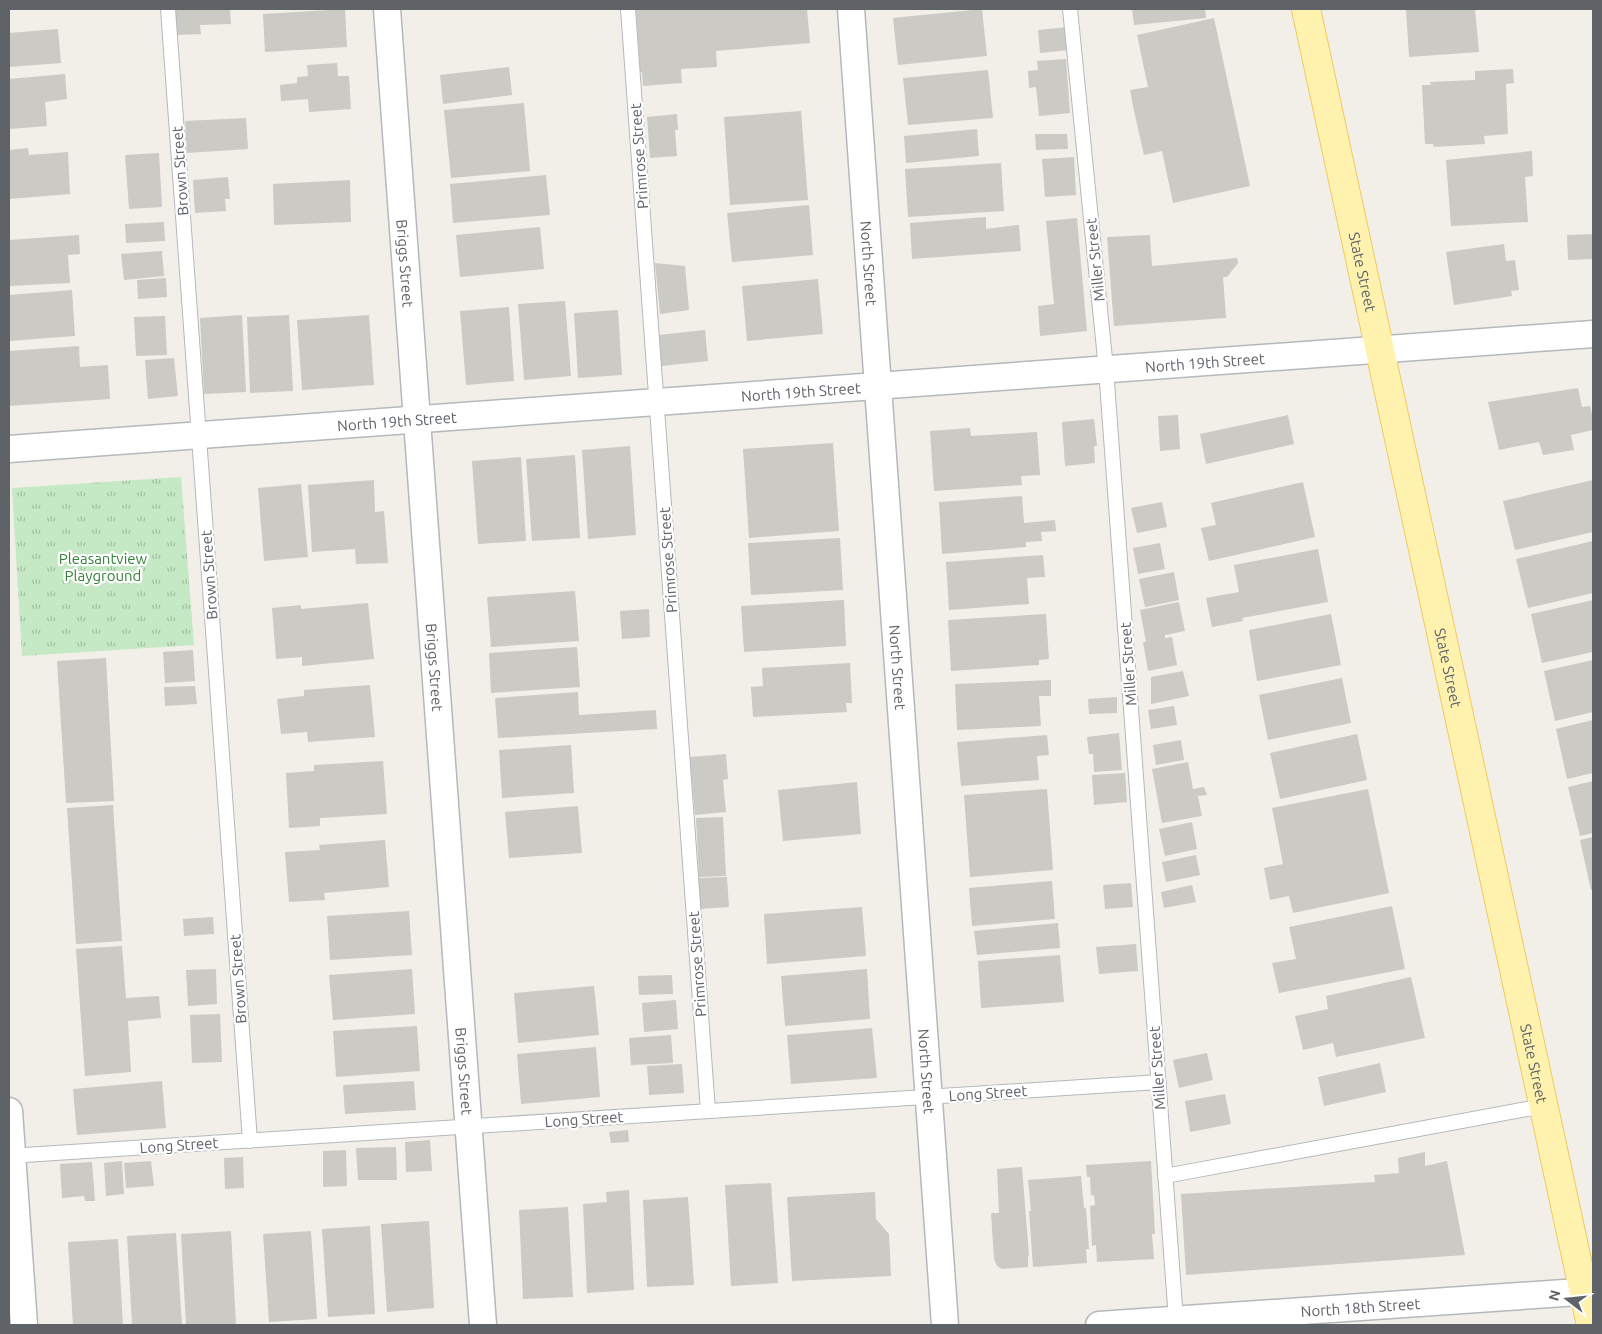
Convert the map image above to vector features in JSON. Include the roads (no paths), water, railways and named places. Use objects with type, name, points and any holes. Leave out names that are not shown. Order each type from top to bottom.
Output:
[{"type":"main road","name":"State Street","points":[[1306,9],[1543,1106],[1589,1291],[1591,1325]]},
{"type":"street","name":"Briggs Street","points":[[387,9],[482,1325]]},
{"type":"street","name":"North Street","points":[[851,9],[945,1325]]},
{"type":"street","name":"North 19th Street","points":[[9,448],[1593,334]]},
{"type":"street","points":[[9,1111],[10,1156],[24,1325]]},
{"type":"street","name":"North 18th Street","points":[[1099,1325],[1176,1320],[1298,1318],[1589,1291]]},
{"type":"lane","name":"Brown Street","points":[[168,9],[250,1141]]},
{"type":"lane","name":"Primrose Street","points":[[628,9],[708,1112]]},
{"type":"lane","name":"Miller Street","points":[[1070,9],[1106,369],[1176,1320]]},
{"type":"lane","name":"Long Street","points":[[10,1156],[1158,1082]]},
{"type":"lane","points":[[1165,1176],[1543,1106]]},
{"type":"park label","name":"Pleasantview Playground","points":[[103,566]]}]
